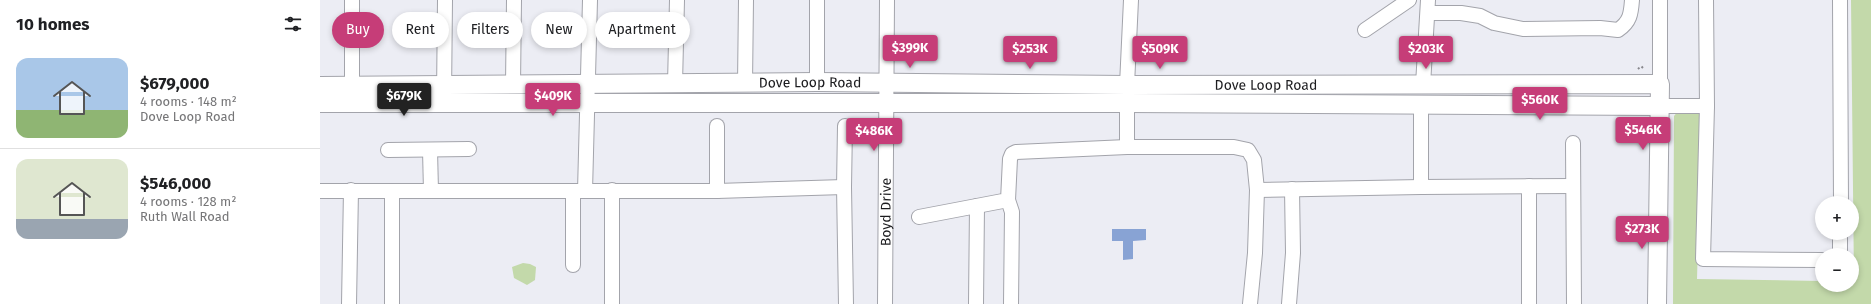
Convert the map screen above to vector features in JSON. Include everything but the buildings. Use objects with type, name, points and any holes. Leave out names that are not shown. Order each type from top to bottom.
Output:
[{"type":"main road","name":"Dove Loop Road","points":[[320,103],[444,94],[513,85],[745,84],[817,82],[887,84],[1128,85],[1660,84]]},
{"type":"main road","points":[[1657,304],[1658,106],[1660,84]]},
{"type":"main road","points":[[1127,103],[1128,85]]},
{"type":"main road","points":[[1422,106],[1423,85]]},
{"type":"main road","name":"Dove Loop Road","points":[[320,86],[587,102],[1658,106]]},
{"type":"street","points":[[352,0],[352,87]]},
{"type":"street","points":[[444,94],[445,0]]},
{"type":"street","points":[[513,85],[514,0]]},
{"type":"street","points":[[573,265],[587,102],[590,0]]},
{"type":"street","points":[[675,84],[677,0]]},
{"type":"street","points":[[745,84],[746,0]]},
{"type":"street","points":[[816,0],[817,82]]},
{"type":"street","name":"Boyd Drive","points":[[885,304],[887,0]]},
{"type":"street","points":[[1128,85],[1130,0]]},
{"type":"street","points":[[1365,30],[1409,0]]},
{"type":"street","points":[[1423,85],[1428,6],[1480,16],[1494,23],[1523,28],[1600,28],[1618,30],[1626,25],[1629,19],[1632,0]]},
{"type":"street","points":[[1660,0],[1660,84]]},
{"type":"street","points":[[1706,0],[1706,106],[1703,258],[1815,260]]},
{"type":"street","points":[[1840,0],[1841,196]]},
{"type":"street","points":[[1127,103],[1127,147]]},
{"type":"street","points":[[1421,187],[1422,106]]},
{"type":"street","points":[[1658,106],[1706,106]]},
{"type":"street","points":[[717,126],[717,191]]},
{"type":"street","points":[[846,126],[844,187],[846,304]]},
{"type":"street","points":[[1573,143],[1574,304]]},
{"type":"street","points":[[1011,304],[1012,212],[1008,200],[1010,159],[1012,154],[1016,152],[1127,147],[1234,147],[1248,150],[1254,160],[1257,190],[1255,253],[1250,304]]},
{"type":"street","points":[[388,150],[469,149]]},
{"type":"street","points":[[430,150],[430,191]]},
{"type":"street","points":[[1529,186],[1529,304]]},
{"type":"street","points":[[1257,190],[1573,186]]},
{"type":"street","points":[[320,191],[717,191],[844,187]]},
{"type":"street","points":[[1289,304],[1293,253],[1292,189]]},
{"type":"street","points":[[349,304],[351,190]]},
{"type":"street","points":[[612,190],[612,304]]},
{"type":"street","points":[[392,191],[392,304]]},
{"type":"street","points":[[919,217],[1008,200]]},
{"type":"street","points":[[976,304],[977,206]]},
{"type":"green space","points":[[1851,0],[1871,0],[1871,304],[1673,304],[1674,116],[1680,109],[1680,98],[1702,102],[1697,279],[1815,281],[1815,292],[1859,292],[1859,248],[1854,248],[1854,240],[1859,240],[1859,196],[1853,196]]},
{"type":"green space","points":[[523,263],[536,267],[535,280],[527,285],[514,278],[512,267]]},
{"type":"water","points":[[1112,229],[1146,229],[1146,240],[1133,241],[1133,259],[1123,260],[1123,241],[1112,241]]}]
